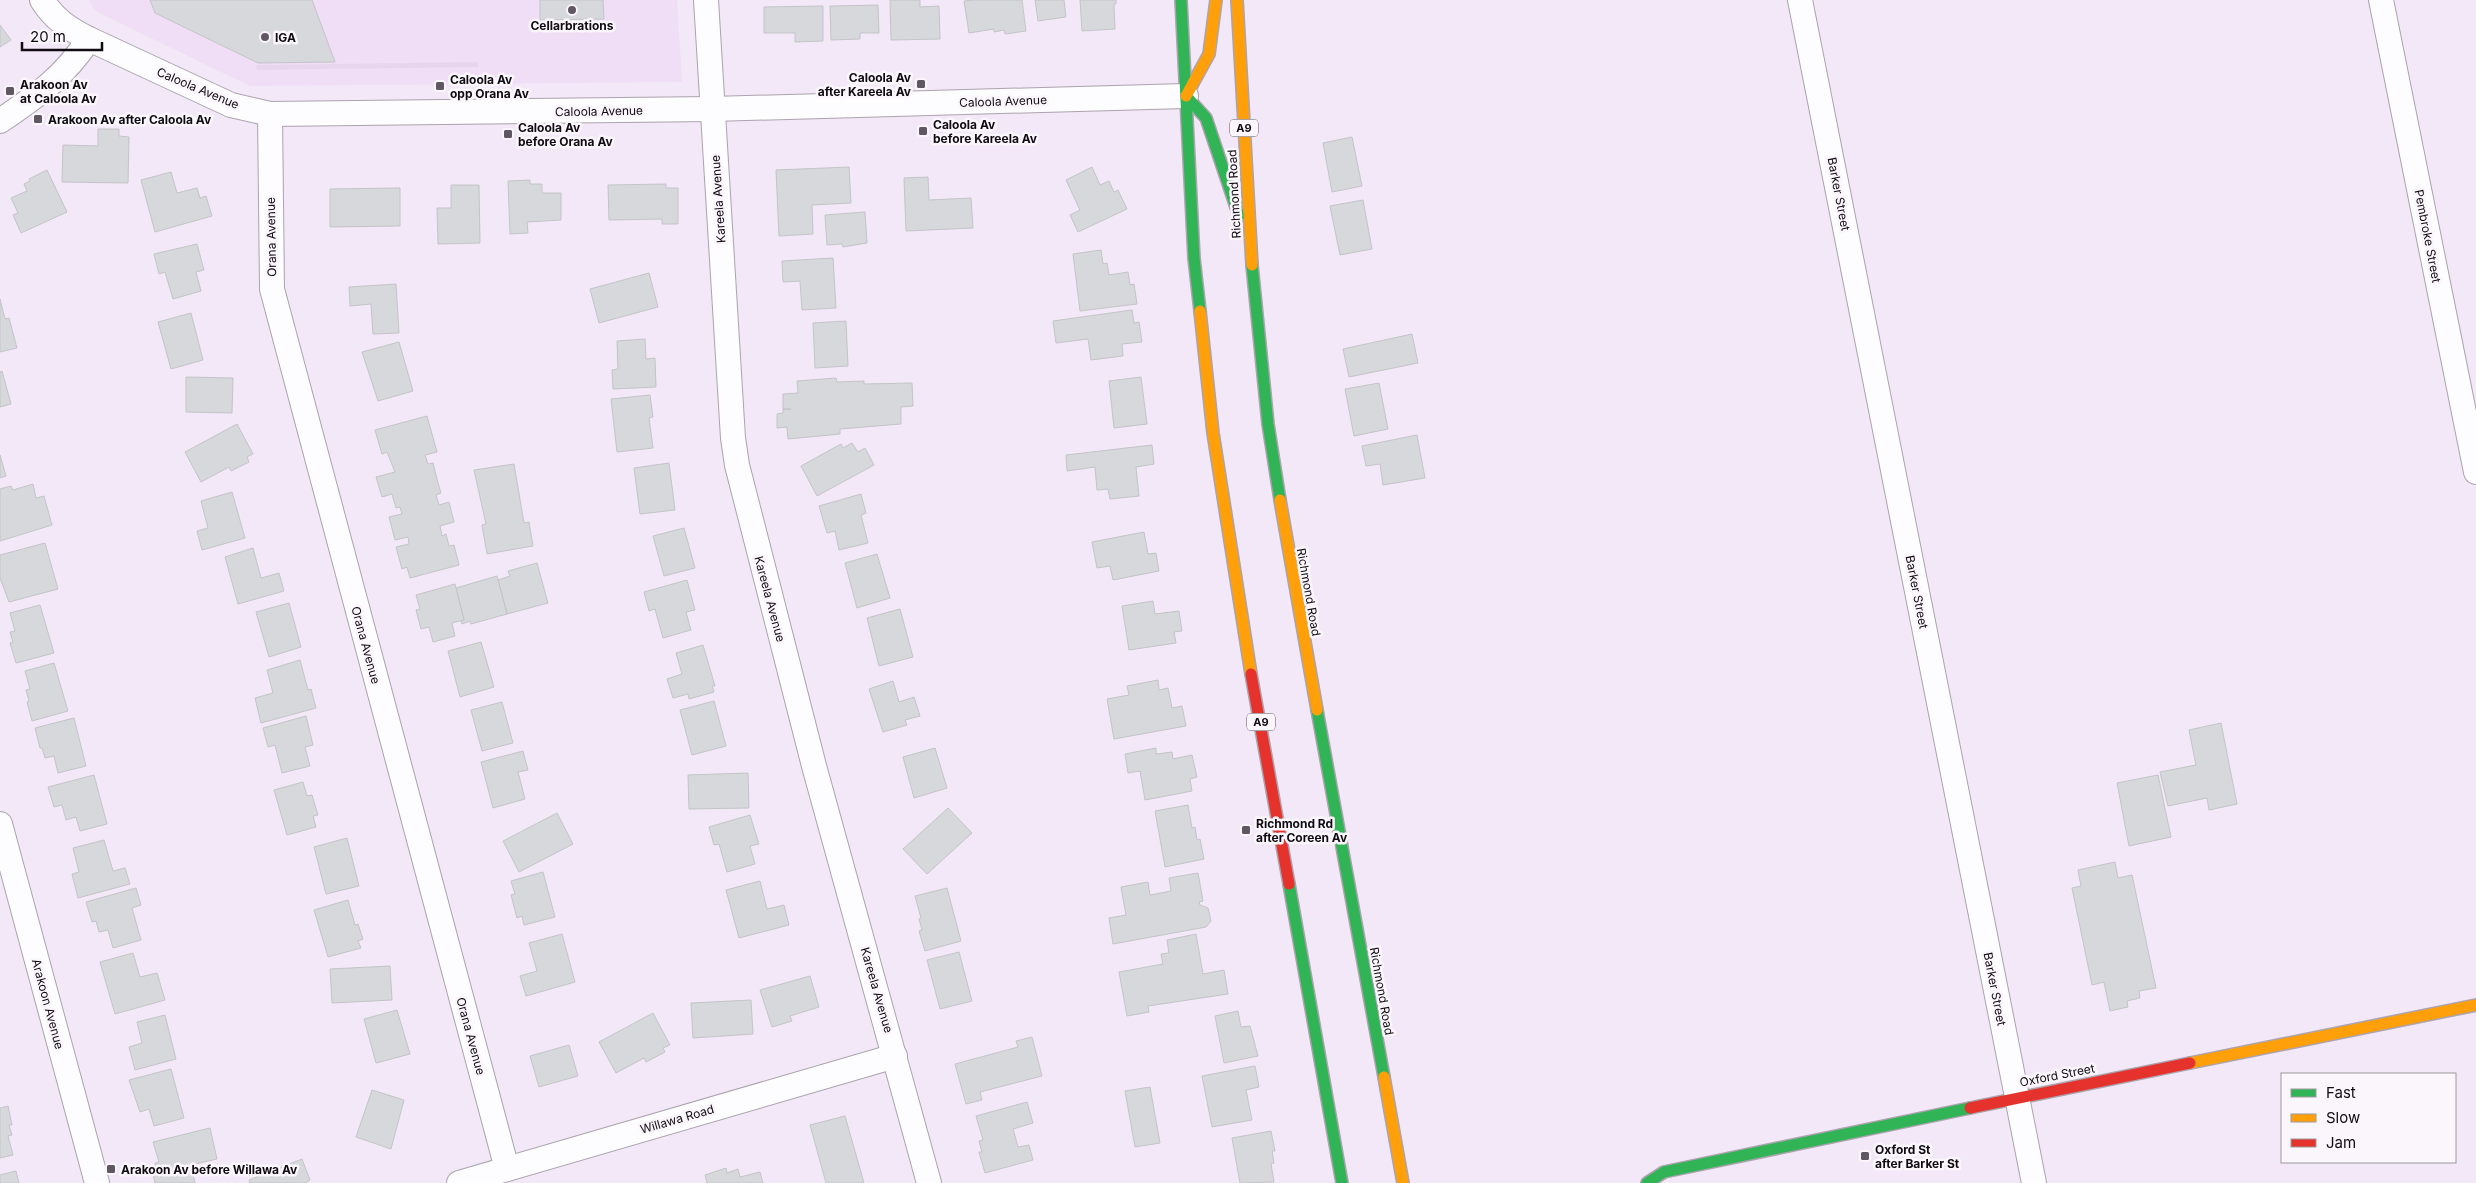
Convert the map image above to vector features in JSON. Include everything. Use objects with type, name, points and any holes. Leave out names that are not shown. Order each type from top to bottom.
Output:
[{"type":"main road","name":"A9","points":[[1181,0],[1194,258],[1213,432],[1244,635],[1342,1183]]},
{"type":"main road","points":[[1216,0],[1209,54],[1200,74],[1186,96],[1206,118],[1251,256]]},
{"type":"main road","name":"Richmond Road","points":[[1237,0],[1251,256],[1268,424],[1290,564],[1403,1183]]},
{"type":"main road","name":"Oxford Street","points":[[1647,1183],[1664,1172],[2476,1005]]},
{"type":"main road","points":[[1632,1181],[1664,1172]]},
{"type":"street","name":"Caloola Avenue","points":[[42,0],[55,18],[69,29],[231,105],[270,114],[712,109],[1186,96]]},
{"type":"street","name":"Kareela Avenue","points":[[706,0],[733,438],[737,466],[814,766],[929,1183]]},
{"type":"street","name":"Barker Street","points":[[1800,0],[2034,1183]]},
{"type":"street","name":"Pembroke Street","points":[[2381,0],[2476,472]]},
{"type":"street","points":[[0,121],[53,83],[76,58],[89,39]]},
{"type":"street","name":"Orana Avenue","points":[[270,114],[270,269],[276,309],[507,1169]]},
{"type":"street","name":"Arakoon Avenue","points":[[0,824],[97,1183]]},
{"type":"street","name":"Willawa Road","points":[[459,1183],[895,1056]]},
{"type":"shaded area","points":[[89,0],[677,0],[682,82],[250,86],[95,11]]},
{"type":"shaded area","points":[[478,62],[478,67],[257,70],[256,68],[257,65]]},
{"type":"building","name":"IGA","points":[[150,0],[312,0],[335,62],[258,63],[155,13]]},
{"type":"building","name":"Cellarbrations","points":[[540,0],[603,0],[604,19],[540,20]]},
{"type":"building","points":[[890,0],[920,0],[920,7],[939,6],[940,39],[891,40]]},
{"type":"building","points":[[1022,0],[1026,31],[1005,34],[1004,30],[994,32],[994,29],[969,33],[964,1]]},
{"type":"building","points":[[1035,0],[1064,0],[1066,17],[1038,21]]},
{"type":"building","points":[[1080,0],[1116,0],[1116,4],[1114,4],[1115,29],[1082,31]]},
{"type":"building","points":[[878,5],[879,33],[860,33],[860,39],[831,40],[830,6]]},
{"type":"building","points":[[823,6],[823,41],[795,42],[795,33],[764,33],[764,7]]},
{"type":"building","points":[[0,25],[11,40],[0,47]]},
{"type":"building","points":[[98,129],[119,129],[119,136],[129,137],[128,183],[62,182],[63,145],[98,146]]},
{"type":"building","points":[[1352,137],[1362,186],[1332,192],[1323,143]]},
{"type":"building","points":[[849,167],[851,203],[812,205],[813,234],[779,236],[776,170]]},
{"type":"building","points":[[1092,167],[1100,185],[1109,181],[1114,192],[1118,190],[1127,209],[1078,232],[1070,215],[1080,210],[1066,180]]},
{"type":"building","points":[[47,170],[67,212],[21,233],[13,215],[18,213],[11,198],[27,191],[24,184],[30,181],[29,179]]},
{"type":"building","points":[[171,172],[177,193],[197,188],[200,198],[206,196],[212,216],[155,232],[141,180]]},
{"type":"building","points":[[928,177],[929,200],[971,198],[973,228],[906,231],[904,178]]},
{"type":"building","points":[[530,180],[530,184],[542,184],[542,193],[561,193],[561,220],[527,222],[528,233],[510,234],[508,181]]},
{"type":"building","points":[[666,184],[666,188],[678,188],[678,224],[662,224],[662,219],[609,220],[608,185]]},
{"type":"building","points":[[451,185],[479,185],[480,243],[438,244],[437,208],[451,208]]},
{"type":"building","points":[[400,188],[400,226],[330,227],[330,189]]},
{"type":"building","points":[[1363,200],[1372,249],[1340,255],[1330,206]]},
{"type":"building","points":[[865,212],[867,243],[843,247],[842,244],[827,245],[825,215]]},
{"type":"building","points":[[197,244],[204,270],[196,272],[201,291],[173,299],[165,272],[159,274],[154,254]]},
{"type":"building","points":[[1101,250],[1103,264],[1107,263],[1109,275],[1128,272],[1130,285],[1134,284],[1137,304],[1080,311],[1073,254]]},
{"type":"building","points":[[833,258],[836,308],[802,310],[800,281],[783,282],[782,261]]},
{"type":"building","points":[[649,273],[658,307],[599,323],[590,289]]},
{"type":"building","points":[[396,284],[399,333],[373,334],[371,304],[350,306],[349,287]]},
{"type":"building","points":[[0,299],[5,319],[9,318],[17,348],[0,352]]},
{"type":"building","points":[[1132,310],[1134,323],[1139,322],[1142,342],[1122,344],[1123,356],[1091,360],[1088,339],[1056,343],[1053,321]]},
{"type":"building","points":[[191,313],[203,360],[171,369],[158,322]]},
{"type":"building","points":[[846,321],[848,366],[815,368],[813,323]]},
{"type":"building","points":[[1412,334],[1418,363],[1349,377],[1343,349]]},
{"type":"building","points":[[645,339],[646,359],[655,358],[656,387],[613,389],[612,370],[618,369],[617,341]]},
{"type":"building","points":[[399,342],[413,391],[378,401],[362,352]]},
{"type":"building","points":[[2,371],[11,404],[0,407],[0,372]]},
{"type":"building","points":[[186,377],[233,378],[232,413],[186,412]]},
{"type":"building","points":[[1141,377],[1147,424],[1114,428],[1109,381]]},
{"type":"building","points":[[836,378],[837,382],[864,381],[864,384],[912,383],[913,406],[901,407],[901,424],[840,429],[840,434],[788,439],[787,427],[777,428],[777,414],[783,413],[783,394],[798,393],[797,381]]},
{"type":"building","points":[[1379,383],[1388,429],[1354,436],[1345,389]]},
{"type":"building","points":[[650,395],[653,417],[649,418],[653,448],[617,452],[611,399]]},
{"type":"building","points":[[427,416],[437,452],[425,455],[428,464],[433,463],[441,493],[436,495],[439,505],[449,502],[454,522],[440,526],[442,536],[446,534],[449,546],[454,545],[459,565],[410,578],[407,567],[402,569],[396,547],[409,544],[408,537],[395,540],[389,517],[402,514],[400,507],[396,508],[392,494],[382,497],[376,477],[395,472],[387,452],[382,454],[375,430]]},
{"type":"building","points":[[237,424],[253,454],[247,457],[249,462],[231,471],[229,467],[201,482],[185,452]]},
{"type":"building","points":[[1417,435],[1425,478],[1383,485],[1380,464],[1366,466],[1362,446]]},
{"type":"building","points":[[852,443],[858,452],[865,448],[874,465],[817,496],[801,466],[841,444],[843,448]]},
{"type":"building","points":[[1152,445],[1154,464],[1136,467],[1139,496],[1110,499],[1108,489],[1097,490],[1095,467],[1067,471],[1066,455]]},
{"type":"building","points":[[0,455],[6,476],[0,478]]},
{"type":"building","points":[[669,463],[675,510],[640,514],[634,468]]},
{"type":"building","points":[[514,464],[524,523],[529,522],[533,546],[487,554],[482,525],[486,524],[474,470]]},
{"type":"building","points":[[33,484],[36,498],[44,496],[52,525],[0,541],[0,489],[11,486],[13,490]]},
{"type":"building","points":[[232,492],[245,538],[202,550],[197,531],[208,528],[201,501]]},
{"type":"building","points":[[861,494],[866,513],[861,515],[868,543],[839,550],[835,531],[827,533],[819,506]]},
{"type":"building","points":[[684,528],[695,568],[664,576],[653,536]]},
{"type":"building","points":[[1144,532],[1148,554],[1156,553],[1159,571],[1113,580],[1110,566],[1097,568],[1092,542]]},
{"type":"building","points":[[45,543],[58,589],[9,602],[0,578],[0,555]]},
{"type":"building","points":[[253,548],[261,578],[279,573],[284,591],[238,604],[225,557]]},
{"type":"building","points":[[877,554],[890,598],[857,608],[845,563]]},
{"type":"building","points":[[537,563],[548,603],[507,614],[498,580],[510,576],[508,571]]},
{"type":"building","points":[[497,576],[507,614],[471,624],[470,621],[462,624],[461,621],[464,620],[456,588]]},
{"type":"building","points":[[687,580],[695,610],[686,612],[691,630],[663,638],[655,609],[649,611],[644,592]]},
{"type":"building","points":[[455,584],[464,620],[452,623],[455,636],[433,642],[429,627],[421,629],[416,610],[420,609],[416,595]]},
{"type":"building","points":[[1153,601],[1155,614],[1179,611],[1182,631],[1174,632],[1176,643],[1129,650],[1122,606]]},
{"type":"building","points":[[289,603],[301,647],[269,657],[256,612]]},
{"type":"building","points":[[40,605],[54,653],[16,663],[10,643],[13,642],[10,632],[15,631],[10,613]]},
{"type":"building","points":[[900,609],[913,657],[879,666],[867,618]]},
{"type":"building","points":[[481,642],[494,687],[460,697],[448,651]]},
{"type":"building","points":[[703,645],[715,686],[712,686],[714,692],[689,699],[688,694],[673,698],[667,679],[682,674],[676,653]]},
{"type":"building","points":[[300,660],[308,690],[311,689],[316,708],[261,723],[255,698],[273,693],[267,670]]},
{"type":"building","points":[[54,663],[68,711],[32,721],[26,690],[30,689],[25,671]]},
{"type":"building","points":[[1158,680],[1159,690],[1168,688],[1172,708],[1182,706],[1186,726],[1114,739],[1107,699],[1129,695],[1127,686]]},
{"type":"building","points":[[893,681],[899,702],[914,697],[920,716],[905,720],[907,725],[883,732],[869,689]]},
{"type":"building","points":[[714,701],[726,746],[692,755],[680,710]]},
{"type":"building","points":[[502,702],[513,743],[482,751],[471,710]]},
{"type":"building","points":[[306,716],[313,745],[305,747],[310,766],[282,773],[275,745],[268,747],[263,728]]},
{"type":"building","points":[[74,718],[86,766],[58,773],[54,756],[45,758],[42,748],[40,748],[35,728]]},
{"type":"building","points":[[2221,723],[2237,804],[2209,810],[2207,798],[2168,806],[2160,772],[2196,765],[2189,730]]},
{"type":"building","points":[[935,748],[947,788],[914,798],[903,757]]},
{"type":"building","points":[[1156,748],[1156,754],[1172,752],[1173,759],[1192,755],[1197,777],[1190,779],[1192,791],[1145,800],[1140,771],[1128,773],[1125,754]]},
{"type":"building","points":[[523,751],[528,770],[518,772],[525,799],[493,808],[481,762]]},
{"type":"building","points":[[748,773],[749,808],[689,809],[688,775]]},
{"type":"building","points":[[94,775],[107,824],[80,831],[76,817],[66,820],[62,805],[54,807],[48,787]]},
{"type":"building","points":[[2158,775],[2171,837],[2129,846],[2117,783]]},
{"type":"building","points":[[303,782],[307,796],[312,795],[318,815],[313,816],[316,827],[287,835],[274,790]]},
{"type":"building","points":[[1188,805],[1192,828],[1195,827],[1197,840],[1200,839],[1204,859],[1165,867],[1155,811]]},
{"type":"building","points":[[948,808],[972,833],[927,874],[903,849]]},
{"type":"building","points":[[557,813],[573,844],[519,872],[503,841]]},
{"type":"building","points":[[750,815],[759,844],[750,846],[755,864],[727,872],[719,844],[714,845],[709,827]]},
{"type":"building","points":[[347,838],[359,886],[326,894],[314,847]]},
{"type":"building","points":[[104,840],[113,871],[125,868],[130,884],[78,898],[72,874],[79,872],[73,848]]},
{"type":"building","points":[[2115,862],[2118,878],[2132,875],[2156,988],[2139,991],[2140,998],[2127,1001],[2128,1007],[2110,1011],[2104,982],[2092,985],[2072,888],[2081,886],[2078,870]]},
{"type":"building","points":[[543,872],[555,917],[524,925],[522,916],[517,918],[511,895],[515,894],[511,881]]},
{"type":"building","points":[[1198,873],[1203,901],[1199,902],[1200,905],[1208,908],[1211,921],[1206,927],[1113,944],[1109,918],[1126,915],[1121,887],[1148,882],[1150,895],[1171,891],[1169,878]]},
{"type":"building","points":[[760,881],[767,909],[784,905],[789,925],[739,938],[726,890]]},
{"type":"building","points":[[136,888],[141,905],[132,908],[141,940],[113,948],[108,930],[99,932],[96,921],[92,922],[86,902]]},
{"type":"building","points":[[947,888],[961,941],[925,951],[919,931],[922,930],[919,919],[921,918],[915,896]]},
{"type":"building","points":[[348,900],[355,925],[358,924],[363,939],[358,941],[361,948],[328,957],[314,910]]},
{"type":"building","points":[[562,934],[575,982],[526,996],[520,976],[537,971],[529,943]]},
{"type":"building","points":[[1196,934],[1203,974],[1224,970],[1228,994],[1148,1006],[1149,1012],[1127,1016],[1119,972],[1163,964],[1161,954],[1169,953],[1167,940]]},
{"type":"building","points":[[959,952],[972,1001],[940,1009],[927,960]]},
{"type":"building","points":[[133,953],[140,977],[157,973],[165,1000],[115,1014],[100,962]]},
{"type":"building","points":[[390,966],[392,1000],[332,1003],[330,969]]},
{"type":"building","points":[[810,976],[819,1007],[790,1016],[792,1021],[772,1027],[760,990]]},
{"type":"building","points":[[751,1000],[753,1034],[693,1038],[691,1003]]},
{"type":"building","points":[[397,1010],[410,1054],[376,1063],[364,1019]]},
{"type":"building","points":[[1238,1011],[1241,1027],[1250,1026],[1258,1056],[1224,1063],[1215,1016]]},
{"type":"building","points":[[653,1013],[670,1045],[663,1048],[665,1052],[646,1062],[644,1058],[616,1073],[599,1042]]},
{"type":"building","points":[[165,1015],[176,1059],[135,1070],[129,1047],[142,1043],[137,1022]]},
{"type":"building","points":[[1032,1037],[1042,1076],[980,1092],[982,1100],[966,1104],[955,1064],[1018,1047],[1016,1041]]},
{"type":"building","points":[[569,1045],[578,1076],[539,1087],[530,1056]]},
{"type":"building","points":[[1255,1066],[1259,1087],[1246,1090],[1252,1120],[1212,1127],[1202,1076]]},
{"type":"building","points":[[171,1069],[184,1118],[154,1126],[149,1109],[140,1112],[129,1080]]},
{"type":"building","points":[[1150,1087],[1160,1143],[1135,1147],[1125,1091]]},
{"type":"building","points":[[372,1090],[404,1100],[391,1149],[356,1137]]},
{"type":"building","points":[[1027,1102],[1033,1123],[1013,1129],[1018,1147],[1029,1145],[1033,1160],[985,1173],[979,1152],[982,1152],[979,1141],[983,1140],[976,1116]]},
{"type":"building","points":[[8,1106],[12,1125],[9,1125],[12,1135],[8,1136],[13,1155],[0,1158],[0,1108]]},
{"type":"building","points":[[845,1116],[864,1183],[826,1183],[810,1125]]},
{"type":"building","points":[[210,1128],[217,1159],[191,1165],[195,1183],[155,1183],[153,1174],[158,1173],[155,1163],[159,1162],[153,1142]]},
{"type":"building","points":[[1271,1131],[1275,1151],[1272,1151],[1274,1163],[1271,1164],[1274,1182],[1240,1183],[1232,1138]]},
{"type":"building","points":[[302,1159],[310,1180],[305,1183],[250,1183],[249,1180]]},
{"type":"building","points":[[726,1168],[727,1173],[738,1169],[740,1177],[760,1172],[763,1183],[707,1183],[705,1175]]},
{"type":"building","points":[[16,1171],[19,1183],[0,1183],[0,1175]]},
{"type":"traffic: fast","points":[[1181,0],[1194,258],[1200,311]]},
{"type":"traffic: fast","points":[[1186,96],[1206,118],[1239,216]]},
{"type":"traffic: fast","points":[[1252,265],[1268,424],[1280,500]]},
{"type":"traffic: fast","points":[[1317,710],[1384,1077]]},
{"type":"traffic: fast","points":[[1289,884],[1342,1183]]},
{"type":"traffic: fast","points":[[1647,1183],[1664,1172],[1970,1108]]},
{"type":"traffic: slow","points":[[1186,96],[1209,54],[1216,0]]},
{"type":"traffic: slow","points":[[1237,0],[1252,265]]},
{"type":"traffic: slow","points":[[1200,311],[1213,433],[1251,674]]},
{"type":"traffic: slow","points":[[1280,500],[1317,710]]},
{"type":"traffic: slow","points":[[2190,1063],[2476,1005]]},
{"type":"traffic: slow","points":[[1384,1077],[1403,1183]]},
{"type":"traffic: jam","points":[[1251,674],[1289,884]]},
{"type":"traffic: jam","points":[[1970,1108],[2190,1063]]},
{"type":"place","name":"Cellarbrations","points":[[572,10]]},
{"type":"place","name":"IGA","points":[[265,37]]},
{"type":"place","name":"Caloola Av after Kareela Av","points":[[921,84]]},
{"type":"place","name":"Caloola Av opp Orana Av","points":[[440,86]]},
{"type":"place","name":"Arakoon Av at Caloola Av","points":[[10,91]]},
{"type":"place","name":"Arakoon Av after Caloola Av","points":[[38,119]]},
{"type":"place","name":"Caloola Av before Kareela Av","points":[[923,131]]},
{"type":"place","name":"Caloola Av before Orana Av","points":[[508,134]]},
{"type":"place","name":"Richmond Rd after Coreen Av","points":[[1246,830]]},
{"type":"place","name":"Oxford St after Barker St","points":[[1865,1156]]},
{"type":"place","name":"Arakoon Av before Willawa Av","points":[[111,1169]]}]
